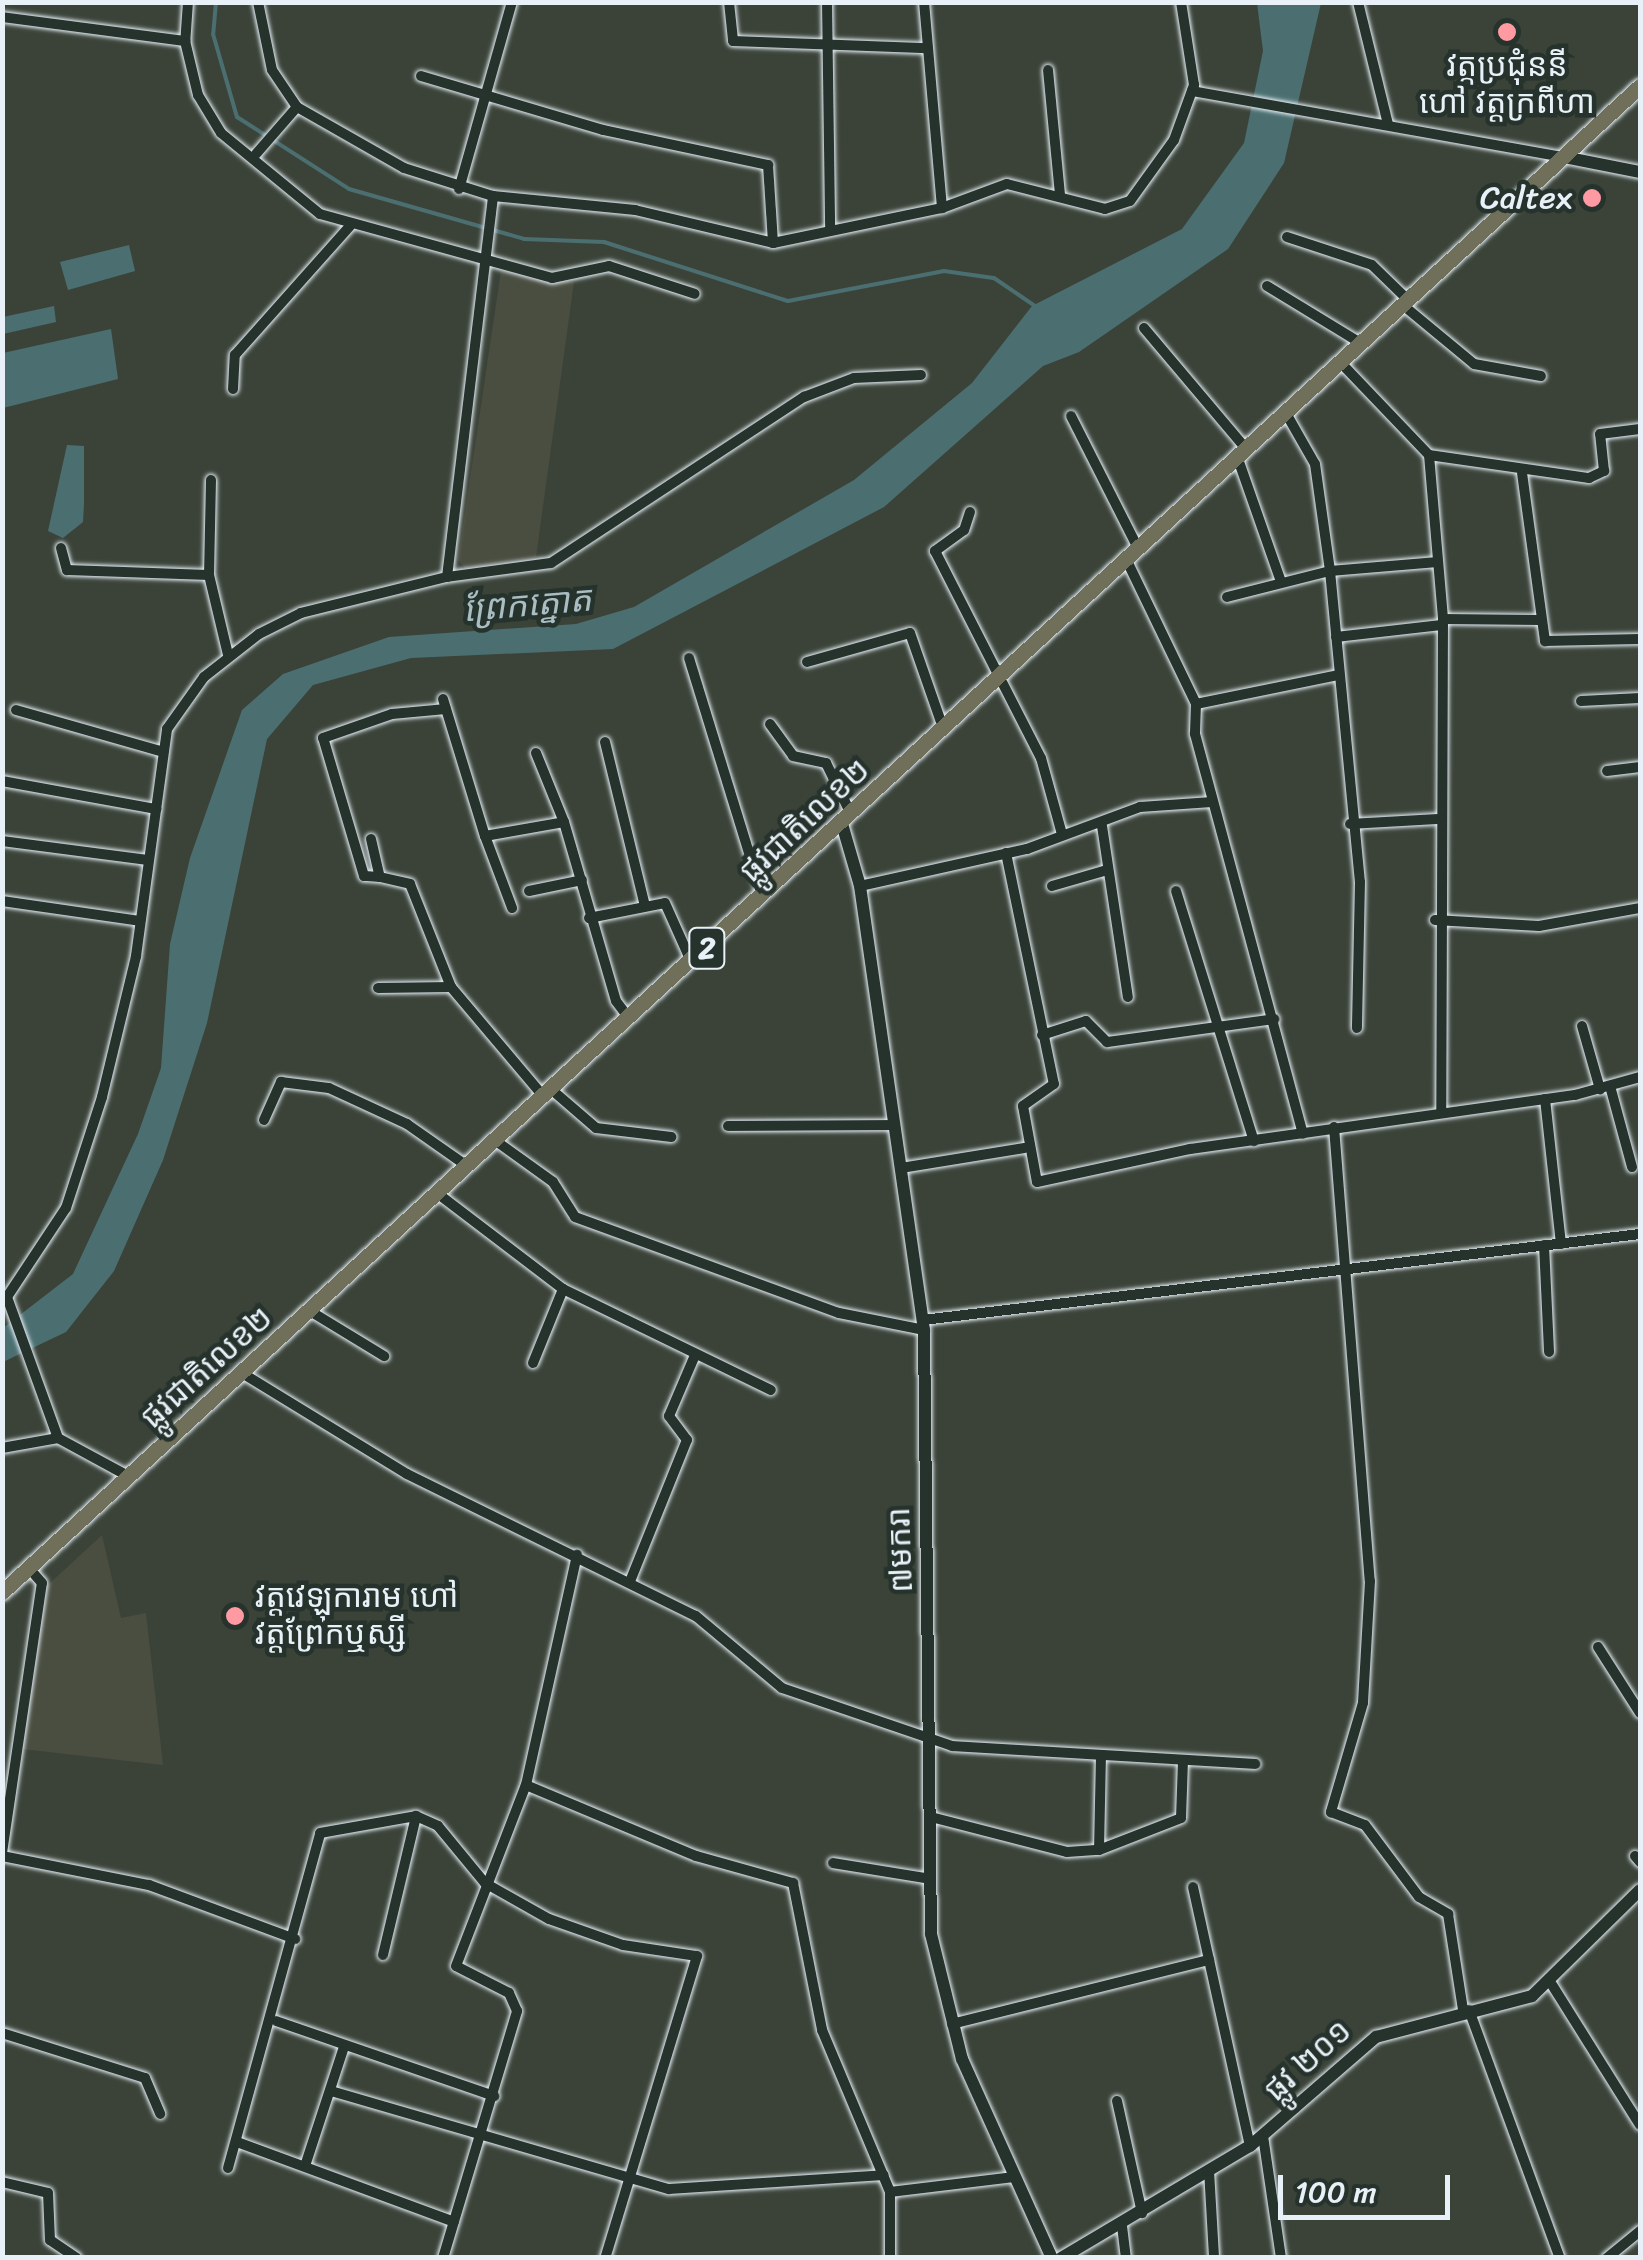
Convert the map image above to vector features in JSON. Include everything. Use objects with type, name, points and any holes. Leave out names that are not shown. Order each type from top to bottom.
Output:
[{"type":"highway","name":"ផ្លូវជាតិលេខ២","points":[[2,1592],[763,898],[1640,86]]},
{"type":"street","points":[[188,2],[185,41],[198,95],[221,134],[256,154],[287,195],[350,226],[483,263],[552,278],[609,266],[694,294]]},
{"type":"street","points":[[258,2],[272,70],[297,108],[459,189],[635,210],[772,243],[942,208],[1007,184],[1105,208],[1130,201],[1174,140],[1192,91],[1196,60],[1181,2]]},
{"type":"street","points":[[459,189],[512,2]]},
{"type":"street","points":[[729,2],[729,40],[928,48]]},
{"type":"street","points":[[828,2],[830,228]]},
{"type":"street","points":[[924,2],[942,208]]},
{"type":"street","points":[[1358,2],[1388,124]]},
{"type":"street","points":[[2,17],[185,41]]},
{"type":"street","points":[[1048,70],[1060,195]]},
{"type":"street","points":[[421,76],[484,98],[768,164],[772,243]]},
{"type":"street","points":[[1192,91],[1640,172]]},
{"type":"street","points":[[256,154],[297,108]]},
{"type":"street","points":[[447,577],[493,196]]},
{"type":"street","points":[[233,389],[235,356],[350,226]]},
{"type":"street","points":[[1287,237],[1372,265],[1407,304],[1474,364],[1541,376]]},
{"type":"street","points":[[1268,286],[1362,344]]},
{"type":"street","points":[[1144,328],[1243,455],[1281,582]]},
{"type":"street","points":[[1342,364],[1429,455],[1522,473],[1600,476],[1599,435],[1640,430]]},
{"type":"street","points":[[58,1438],[14,1308],[5,1296],[66,1208],[88,1149],[140,921],[163,752],[182,702],[228,655],[300,613],[447,577],[551,563],[804,397],[854,378],[921,375]]},
{"type":"street","points":[[1288,414],[1315,464],[1330,572],[1350,824],[1360,882],[1357,1028]]},
{"type":"street","points":[[1070,416],[1196,704],[1212,802],[1303,1134]]},
{"type":"street","points":[[1429,455],[1442,622],[1435,920],[1441,1112]]},
{"type":"street","points":[[1522,473],[1540,620],[1548,645],[1640,639]]},
{"type":"street","points":[[212,480],[209,575],[228,655]]},
{"type":"street","points":[[970,512],[964,530],[935,551],[1003,676],[1062,834]]},
{"type":"street","points":[[61,548],[67,570],[209,575]]},
{"type":"street","points":[[1227,597],[1330,572],[1438,562]]},
{"type":"street","points":[[1336,637],[1442,622],[1540,620]]},
{"type":"street","points":[[807,662],[910,633],[944,731]]},
{"type":"street","points":[[689,658],[763,898]]},
{"type":"street","points":[[1196,704],[1339,675]]},
{"type":"street","points":[[1581,701],[1640,698]]},
{"type":"street","points":[[512,908],[485,836],[445,704],[392,714],[324,738],[364,876],[410,884],[450,987],[548,1093],[596,1128],[671,1137]]},
{"type":"street","points":[[16,710],[163,752]]},
{"type":"street","points":[[770,724],[793,756],[826,763],[847,820]]},
{"type":"street","points":[[605,742],[645,906]]},
{"type":"street","points":[[536,753],[564,822],[590,918],[630,1018]]},
{"type":"street","points":[[1607,770],[1640,768]]},
{"type":"street","points":[[2,781],[156,809]]},
{"type":"street","points":[[860,886],[1102,826],[1140,807],[1212,802]]},
{"type":"street","points":[[1350,824],[1437,819]]},
{"type":"street","name":"៧មករា","points":[[847,820],[924,1325],[934,1741],[931,1934],[952,2024],[1052,2258]]},
{"type":"street","points":[[485,836],[564,822]]},
{"type":"street","points":[[1102,826],[1128,997]]},
{"type":"street","points":[[371,839],[380,877]]},
{"type":"street","points":[[2,841],[148,860]]},
{"type":"street","points":[[1006,852],[1054,1089],[1026,1101],[1024,1148],[1037,1182],[1334,1127],[1605,1088],[1640,1077]]},
{"type":"street","points":[[1052,886],[1107,870]]},
{"type":"street","points":[[530,891],[582,880]]},
{"type":"street","points":[[1176,891],[1254,1141]]},
{"type":"street","points":[[2,902],[140,921]]},
{"type":"street","points":[[590,918],[665,903],[692,962]]},
{"type":"street","points":[[1435,920],[1540,926],[1640,908]]},
{"type":"street","points":[[378,988],[450,987]]},
{"type":"street","points":[[1042,1035],[1086,1021],[1100,1042],[1274,1019]]},
{"type":"street","points":[[1582,1026],[1632,1168]]},
{"type":"street","points":[[264,1120],[281,1082],[329,1088],[407,1124],[468,1167]]},
{"type":"street","points":[[1545,1098],[1560,1244]]},
{"type":"street","points":[[728,1126],[895,1125]]},
{"type":"street","points":[[1334,1127],[1350,1266],[1367,1666],[1330,1812],[1366,1826],[1419,1897],[1448,1914],[1466,2010],[1560,2258]]},
{"type":"street","points":[[496,1142],[553,1182],[576,1217],[839,1313],[924,1325],[1350,1266],[1640,1234]]},
{"type":"street","points":[[902,1168],[1024,1148]]},
{"type":"street","points":[[437,1193],[563,1289],[771,1390]]},
{"type":"street","points":[[1544,1246],[1549,1352]]},
{"type":"street","points":[[533,1363],[563,1289]]},
{"type":"street","points":[[310,1311],[384,1356]]},
{"type":"street","points":[[631,1579],[688,1440],[669,1416],[695,1354]]},
{"type":"street","points":[[242,1373],[407,1474],[631,1579],[726,1636],[782,1688],[934,1741],[1101,1756],[1255,1764]]},
{"type":"street","points":[[2,1448],[58,1438],[128,1476]]},
{"type":"street","points":[[443,2258],[494,2096],[517,1999],[456,1966],[526,1785],[577,1556]]},
{"type":"street","points":[[29,1568],[42,1582],[2,1855],[149,1885],[295,1939]]},
{"type":"street","points":[[1598,1647],[1640,1712]]},
{"type":"street","points":[[1098,1850],[1101,1756]]},
{"type":"street","points":[[931,1817],[1056,1850],[1098,1850],[1181,1818],[1183,1760]]},
{"type":"street","points":[[526,1785],[696,1856],[793,1882],[822,2030],[890,2192],[890,2258]]},
{"type":"street","points":[[382,1955],[416,1816]]},
{"type":"street","points":[[228,2168],[276,2020],[320,1833],[416,1816],[438,1826],[485,1883],[574,1931],[694,1951],[692,1990],[638,2138],[633,2182],[605,2258]]},
{"type":"street","points":[[833,1864],[931,1879]]},
{"type":"street","points":[[1193,1887],[1250,2146]]},
{"type":"street","name":"ផ្លូវ ២០១","points":[[1061,2258],[1122,2226],[1250,2146],[1376,2036],[1532,1996],[1640,1890]]},
{"type":"street","points":[[952,2024],[1209,1960]]},
{"type":"street","points":[[1548,1980],[1640,2125]]},
{"type":"street","points":[[276,2020],[344,2047],[494,2096]]},
{"type":"street","points":[[2,2032],[145,2078],[160,2114]]},
{"type":"street","points":[[305,2166],[344,2047]]},
{"type":"street","points":[[331,2091],[481,2139],[668,2189],[884,2175]]},
{"type":"street","points":[[1117,2101],[1142,2213]]},
{"type":"street","points":[[1264,2136],[1281,2258]]},
{"type":"street","points":[[237,2142],[454,2222]]},
{"type":"street","points":[[1208,2170],[1214,2258]]},
{"type":"street","points":[[890,2192],[1014,2176]]},
{"type":"street","points":[[2,2182],[48,2193],[50,2240],[77,2258]]},
{"type":"street","points":[[1122,2226],[1126,2258]]},
{"type":"street","points":[[1606,2258],[1640,2231]]},
{"type":"shaded area","points":[[501,271],[574,282],[536,557],[465,568],[458,560]]},
{"type":"shaded area","points":[[102,1535],[121,1618],[146,1613],[163,1765],[22,1749],[48,1585]]},
{"type":"water","name":"ព្រែកត្នោត","points":[[1257,3],[1321,3],[1284,163],[1228,249],[1079,352],[1043,366],[884,507],[613,649],[411,658],[313,685],[267,739],[207,1023],[163,1160],[114,1271],[66,1332],[3,1362],[3,1328],[73,1274],[138,1134],[161,1068],[170,944],[190,858],[242,710],[283,674],[389,637],[576,624],[634,607],[854,480],[972,383],[1032,306],[1182,229],[1244,143],[1263,51]]},
{"type":"water","points":[[129,245],[135,271],[68,290],[60,262]]},
{"type":"water","points":[[54,306],[56,322],[3,334],[3,317]]},
{"type":"water","points":[[111,329],[118,379],[3,408],[3,353]]},
{"type":"water","points":[[67,445],[84,446],[84,503],[83,522],[63,538],[48,531]]},
{"type":"waterway","points":[[216,2],[213,34],[237,117],[349,189],[524,239],[604,242],[788,301],[944,271],[994,278],[1038,308]]},
{"type":"place","name":"វត្តប្រជុំននី ហៅ វត្តក្រពីហា","points":[[1507,32]]},
{"type":"place","name":"Caltex","points":[[1592,198]]},
{"type":"place","name":"វត្តវេឡុការាម ហៅ វត្តព្រែកឬស្សី","points":[[235,1616]]}]
